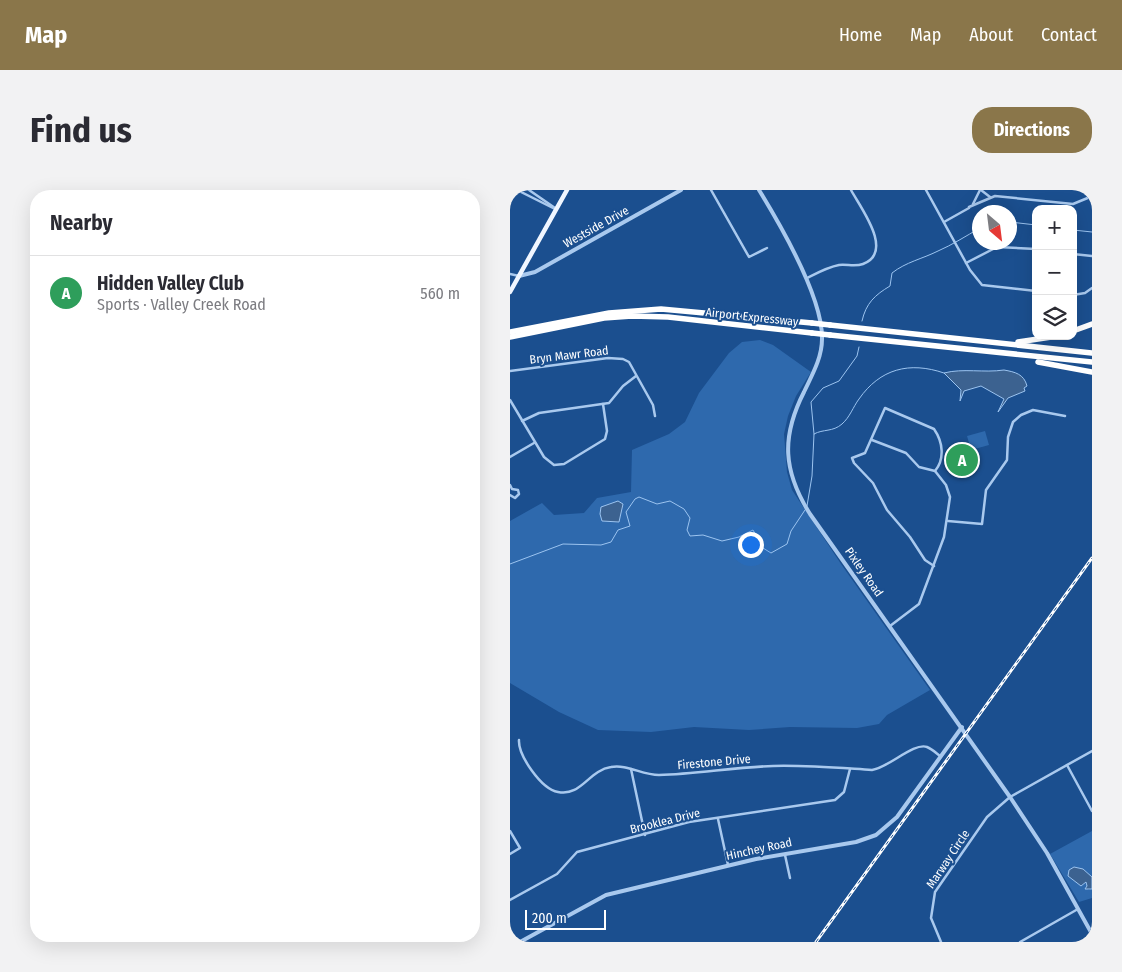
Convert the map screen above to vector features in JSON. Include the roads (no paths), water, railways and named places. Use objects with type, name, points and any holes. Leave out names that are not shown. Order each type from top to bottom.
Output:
[{"type":"highway","name":"Airport Expressway","points":[[510,331],[609,313],[661,309],[984,341]]},
{"type":"highway","name":"Airport Expressway","points":[[510,336],[604,318],[632,316],[668,317],[994,354]]},
{"type":"highway","points":[[1077,330],[1092,324]]},
{"type":"highway","points":[[984,341],[1026,342],[1037,340]]},
{"type":"highway","points":[[984,341],[1092,353]]},
{"type":"highway","points":[[994,354],[1092,362]]},
{"type":"highway","points":[[994,354],[1092,372]]},
{"type":"main road","points":[[510,292],[566,190]]},
{"type":"street","points":[[516,190],[556,209]]},
{"type":"street","points":[[529,190],[556,209]]},
{"type":"street","name":"Westside Drive","points":[[519,276],[535,272],[681,190]]},
{"type":"street","points":[[711,190],[749,257],[766,248]]},
{"type":"street","name":"Pixley Road","points":[[759,190],[818,308],[822,341],[815,370],[791,420],[788,450],[794,483],[807,508],[1010,797],[1047,853],[1092,934]]},
{"type":"street","points":[[805,279],[835,266],[862,264],[874,255],[876,247],[875,235],[851,190]]},
{"type":"street","points":[[926,190],[966,263],[982,285],[1032,291]]},
{"type":"street","points":[[969,208],[976,200],[980,190],[992,197],[1073,204],[1091,197],[1086,190]]},
{"type":"street","points":[[944,222],[992,197]]},
{"type":"street","points":[[966,263],[997,247],[1032,250]]},
{"type":"street","points":[[1077,254],[1092,256]]},
{"type":"street","points":[[510,274],[519,276]]},
{"type":"street","points":[[1077,294],[1085,293],[1092,288]]},
{"type":"street","name":"Bryn Mawr Road","points":[[510,371],[616,357],[629,362],[653,405],[656,416]]},
{"type":"street","points":[[522,421],[539,413],[603,404],[613,400],[623,386],[636,376]]},
{"type":"street","points":[[510,400],[550,463],[559,465],[605,439],[603,404]]},
{"type":"street","points":[[934,566],[922,556],[910,537],[887,510],[872,480],[852,458],[865,453],[885,408],[931,426],[937,433],[942,447],[941,462],[935,471]]},
{"type":"street","points":[[948,521],[982,524],[986,490],[1007,460],[1009,431],[1018,417],[1033,410],[1065,416]]},
{"type":"street","points":[[872,440],[906,453],[919,467],[935,471],[944,481],[950,493],[948,521],[934,566],[919,604],[890,626]]},
{"type":"street","points":[[510,457],[535,442]]},
{"type":"street","points":[[510,495],[515,498],[519,494],[517,489],[511,488]]},
{"type":"street","name":"Hinchey Road","points":[[520,942],[606,895],[728,865],[785,853],[856,842],[883,831],[898,816],[962,727]]},
{"type":"street","name":"Firestone Drive","points":[[520,740],[519,746],[538,779],[548,789],[559,793],[576,789],[602,769],[613,766],[656,775],[774,766],[878,769],[921,746],[929,748],[940,756]]},
{"type":"street","name":"Marway Circle","points":[[941,942],[931,918],[935,892],[987,817],[1010,797],[1092,751]]},
{"type":"street","points":[[1067,765],[1092,811]]},
{"type":"street","points":[[631,769],[645,836]]},
{"type":"street","name":"Brooklea Drive","points":[[510,900],[557,874],[577,852],[645,836],[689,822],[835,800],[844,792],[850,769]]},
{"type":"street","points":[[718,819],[728,865]]},
{"type":"street","points":[[510,831],[520,848],[510,854]]},
{"type":"street","points":[[785,853],[790,878]]},
{"type":"street","points":[[1020,942],[1078,909]]},
{"type":"waterway","points":[[1017,223],[1032,225]]},
{"type":"waterway","points":[[1077,230],[1092,232]]},
{"type":"waterway","points":[[862,321],[866,309],[872,300],[890,286],[892,273],[908,263],[932,254],[972,232]]},
{"type":"waterway","points":[[814,434],[811,402],[823,388],[839,381],[857,356],[859,347]]},
{"type":"waterway","points":[[807,506],[812,476],[814,434],[842,424],[867,389],[886,374],[907,368],[931,369],[944,373]]},
{"type":"waterway","points":[[510,564],[563,544],[601,545],[611,542],[618,530],[630,526],[626,512],[635,499],[639,497],[657,504],[670,501],[684,509],[690,518],[687,530],[690,536],[703,535],[722,541],[739,537],[753,530],[763,548],[771,553],[787,544],[791,531],[805,510]]},
{"type":"railway","points":[[816,942],[1092,558]]},
{"type":"place","name":"Hidden Valley Club","points":[[962,460]]}]
